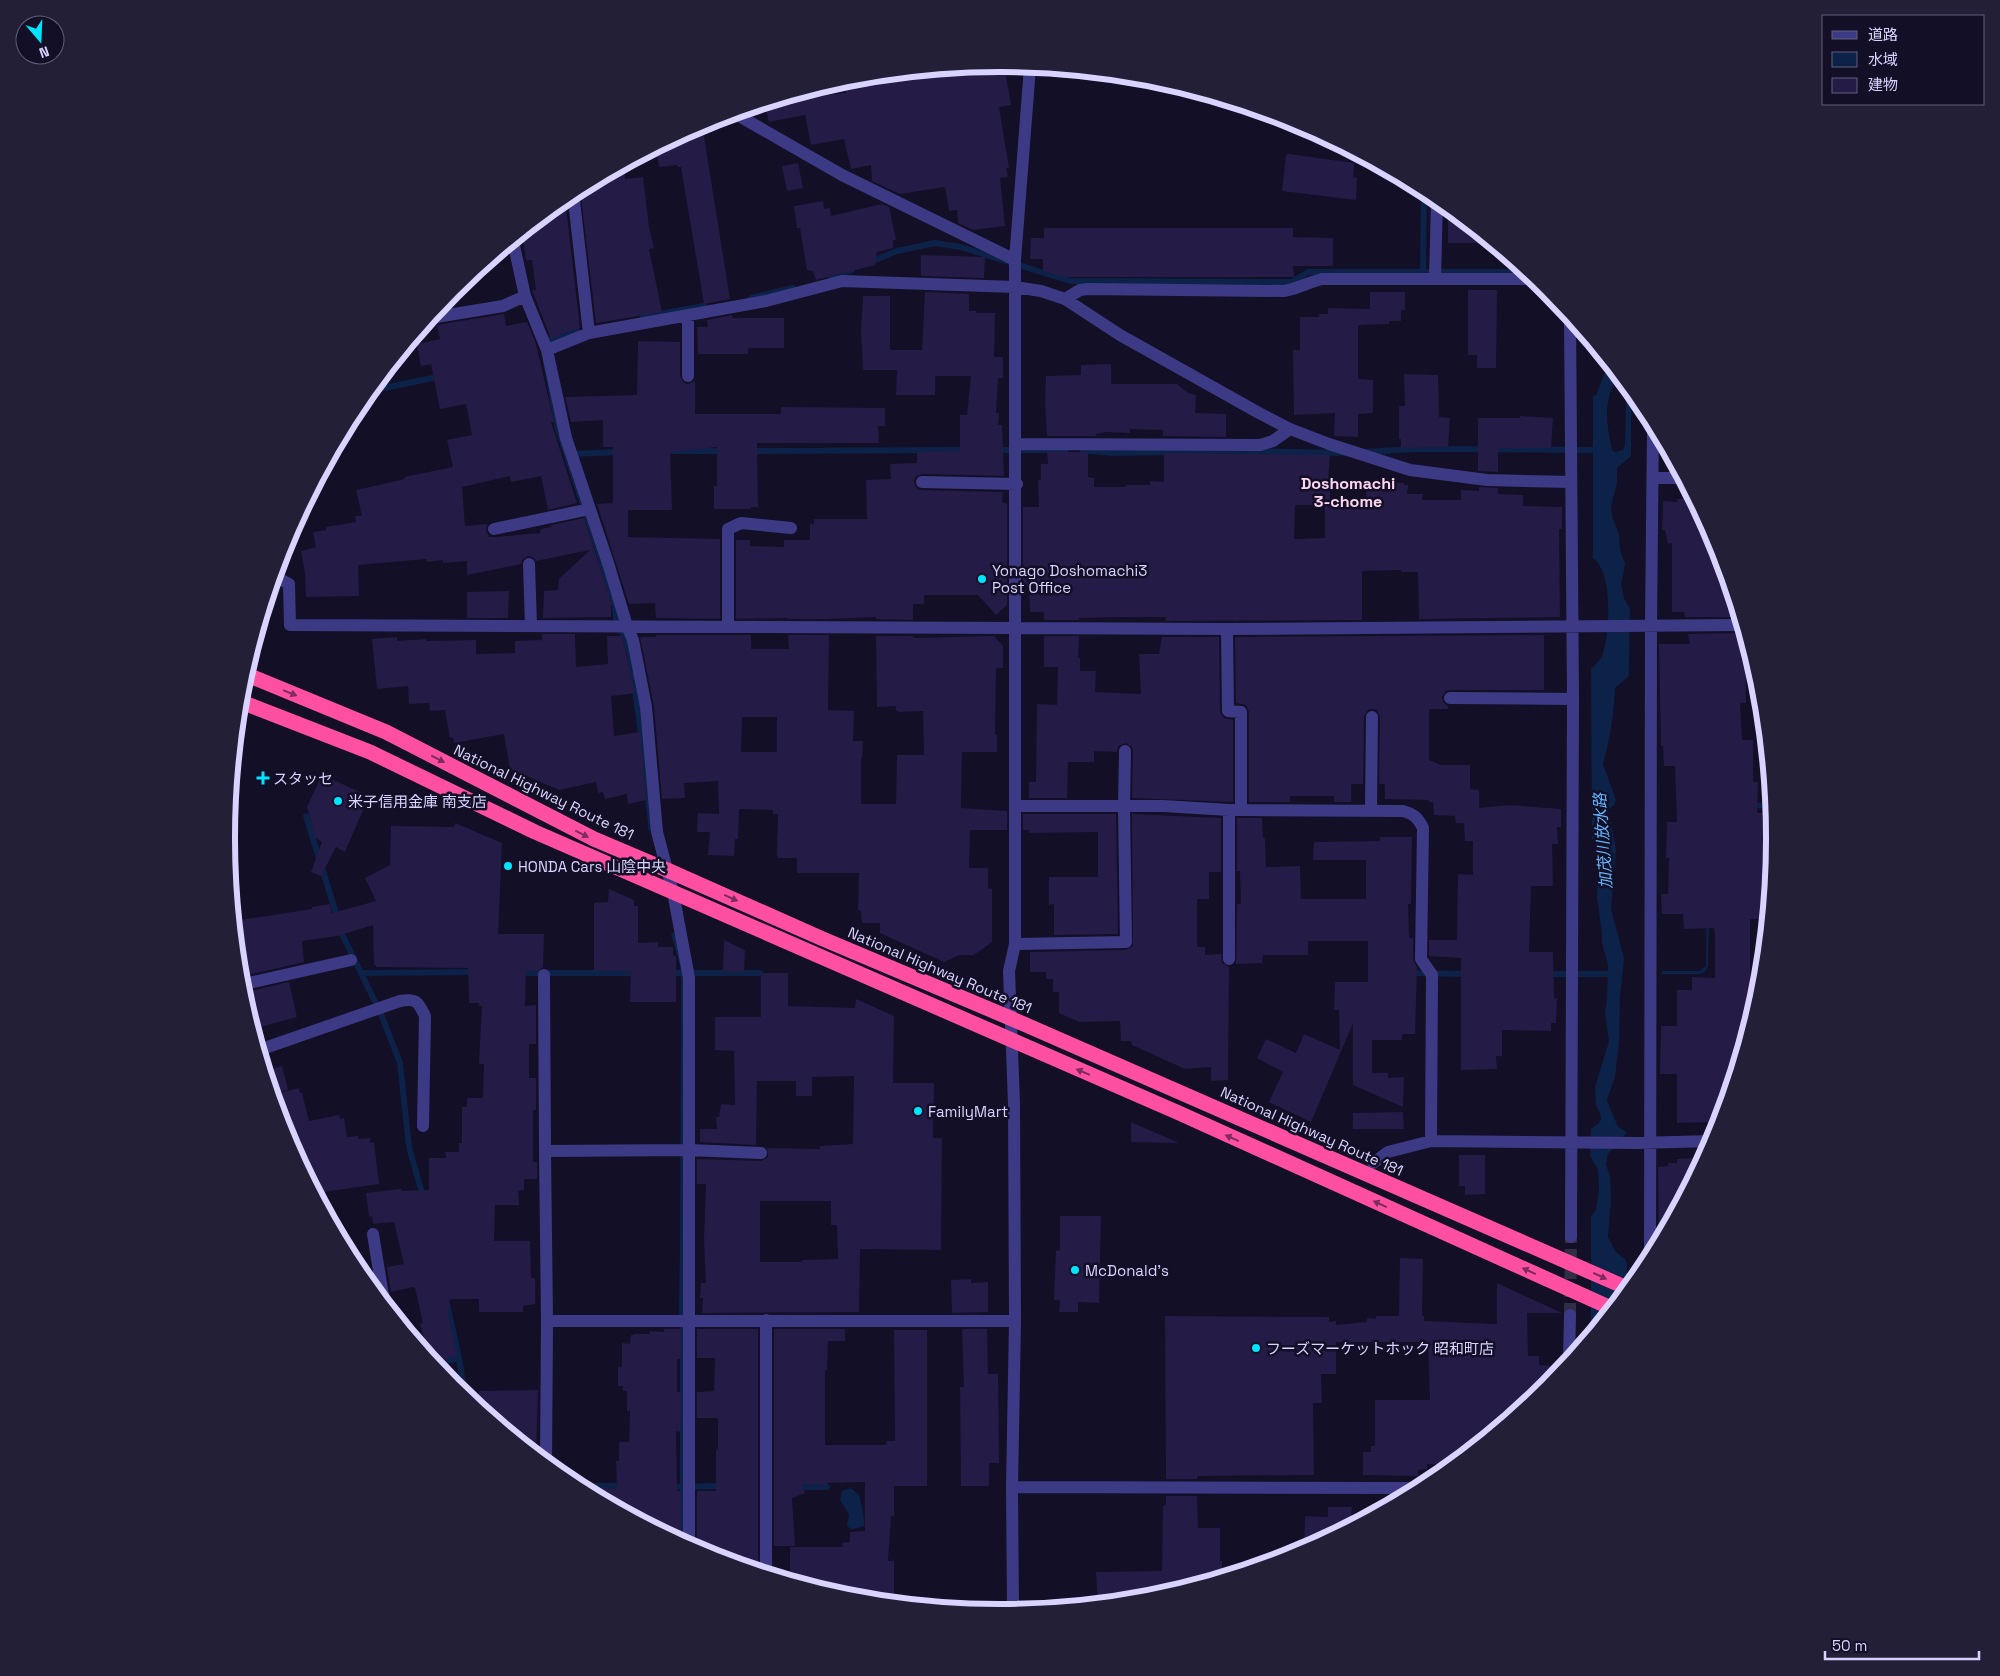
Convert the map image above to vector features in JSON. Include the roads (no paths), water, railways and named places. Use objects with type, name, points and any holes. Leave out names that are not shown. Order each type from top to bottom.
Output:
[{"type":"highway","name":"National Highway Route 181","points":[[252,677],[386,732],[594,839],[1010,1018],[1620,1285]]},
{"type":"highway","points":[[247,703],[370,752],[535,832],[1179,1113],[1606,1306]]},
{"type":"street","points":[[1013,1603],[1014,1103],[1009,972],[1016,944],[1017,444],[1015,288],[1030,73]]},
{"type":"street","points":[[742,118],[842,175],[1016,260]]},
{"type":"street","points":[[574,203],[589,333]]},
{"type":"street","points":[[1435,278],[1437,210]]},
{"type":"street","points":[[514,247],[525,296],[547,350],[566,438],[586,511],[633,640],[646,707],[655,815],[673,892],[689,978],[689,1537]]},
{"type":"street","points":[[1065,299],[1080,290],[1088,289],[1284,291],[1293,290],[1312,281],[1322,279],[1522,279]]},
{"type":"street","points":[[547,350],[589,333],[766,302],[842,281],[1015,288],[1040,291],[1065,299],[1120,335],[1290,429],[1329,444],[1410,470],[1487,480],[1570,482]]},
{"type":"street","points":[[440,316],[503,306],[525,296]]},
{"type":"street","points":[[688,315],[688,376]]},
{"type":"street","points":[[1570,327],[1570,482],[1577,626],[1573,699],[1575,1142],[1571,1237]]},
{"type":"street","points":[[1017,444],[1260,445],[1273,441],[1290,429]]},
{"type":"street","points":[[1649,1242],[1644,1143],[1647,626],[1653,439]]},
{"type":"street","points":[[1653,478],[1676,478]]},
{"type":"street","points":[[922,482],[1016,484]]},
{"type":"street","points":[[494,529],[586,511]]},
{"type":"street","points":[[728,626],[728,529],[741,523],[791,528]]},
{"type":"street","points":[[529,564],[531,626]]},
{"type":"street","points":[[280,579],[289,584],[290,625],[1226,629],[1735,626]]},
{"type":"street","points":[[1226,629],[1228,711],[1241,712],[1229,959]]},
{"type":"street","points":[[1450,698],[1573,699]]},
{"type":"street","points":[[1371,811],[1372,717]]},
{"type":"street","points":[[1016,944],[1126,942],[1124,806],[1126,751]]},
{"type":"street","points":[[1015,806],[1163,806],[1235,810],[1403,811],[1413,814],[1422,828],[1421,959],[1432,975],[1431,1141]]},
{"type":"street","points":[[248,983],[351,960]]},
{"type":"street","points":[[544,975],[547,1321],[546,1454]]},
{"type":"street","points":[[265,1048],[400,1001],[412,999],[419,1003],[425,1016],[423,1126]]},
{"type":"street","points":[[1373,1164],[1388,1152],[1431,1141],[1644,1143],[1703,1141]]},
{"type":"street","points":[[545,1151],[689,1150],[762,1152]]},
{"type":"street","points":[[372,1234],[382,1289]]},
{"type":"street","points":[[1569,1350],[1570,1315]]},
{"type":"street","points":[[766,1320],[766,1566]]},
{"type":"street","points":[[547,1321],[1015,1321]]},
{"type":"street","points":[[1012,1487],[1403,1488]]},
{"type":"water","points":[[542,356],[627,635],[641,710],[653,827],[649,832],[627,655],[613,619],[612,606],[555,429]]},
{"type":"water","name":"加茂川放水路","points":[[1605,369],[1614,382],[1609,396],[1607,412],[1612,450],[1615,452],[1623,450],[1625,445],[1625,397],[1631,406],[1631,456],[1617,468],[1617,483],[1611,506],[1612,516],[1619,534],[1620,550],[1625,564],[1621,584],[1624,598],[1630,609],[1629,676],[1615,688],[1608,745],[1603,764],[1616,800],[1614,805],[1608,810],[1616,849],[1611,909],[1624,958],[1615,1077],[1607,1100],[1618,1127],[1627,1132],[1608,1154],[1606,1165],[1610,1176],[1611,1200],[1608,1237],[1615,1251],[1625,1259],[1627,1276],[1591,1324],[1591,1216],[1596,1210],[1599,1189],[1598,1170],[1590,1156],[1591,1129],[1601,1119],[1596,1106],[1595,1087],[1609,1041],[1605,1013],[1608,965],[1602,943],[1597,897],[1599,862],[1602,848],[1600,842],[1592,840],[1591,669],[1600,660],[1603,653],[1608,617],[1607,588],[1604,576],[1593,558],[1593,396],[1596,395]]},
{"type":"water","points":[[1708,803],[1765,803],[1765,808],[1711,809],[1708,966],[1705,972],[1700,974],[1662,974],[1662,971],[1700,971],[1706,966]]},
{"type":"water","points":[[677,932],[687,981],[686,1536],[680,1533],[681,981],[680,966],[671,933]]},
{"type":"water","points":[[851,1488],[859,1495],[863,1510],[864,1526],[851,1530],[847,1525],[849,1514],[840,1500],[842,1491]]},
{"type":"waterway","points":[[1423,272],[1424,201]]},
{"type":"waterway","points":[[868,263],[897,251],[935,243],[961,247],[1070,281],[1292,282],[1308,272],[1515,272]]},
{"type":"waterway","points":[[831,278],[852,270]]},
{"type":"waterway","points":[[751,298],[793,288]]},
{"type":"waterway","points":[[643,317],[704,306]]},
{"type":"waterway","points":[[546,337],[547,340],[551,340],[577,331]]},
{"type":"waterway","points":[[384,388],[442,376]]},
{"type":"waterway","points":[[1365,452],[1414,449],[1600,450]]},
{"type":"waterway","points":[[750,451],[968,450]]},
{"type":"waterway","points":[[995,450],[1065,450]]},
{"type":"waterway","points":[[1083,450],[1112,453],[1241,451],[1345,453]]},
{"type":"waterway","points":[[670,451],[725,451]]},
{"type":"waterway","points":[[570,454],[620,452]]},
{"type":"waterway","points":[[306,816],[343,936],[381,1014],[400,1063],[409,1147],[423,1197]]},
{"type":"waterway","points":[[363,973],[476,972]]},
{"type":"waterway","points":[[519,973],[639,973]]},
{"type":"waterway","points":[[669,973],[760,973]]},
{"type":"waterway","points":[[1409,973],[1469,974]]},
{"type":"waterway","points":[[1547,974],[1612,974]]},
{"type":"waterway","points":[[447,1304],[463,1383]]},
{"type":"waterway","points":[[443,1362],[459,1358]]},
{"type":"waterway","points":[[594,1486],[624,1486]]},
{"type":"waterway","points":[[669,1487],[724,1486]]},
{"type":"waterway","points":[[794,1487],[827,1487]]},
{"type":"tunnel","points":[[1570,1315],[1571,1237]]},
{"type":"place","name":"Yonago Doshomachi3 Post Office","points":[[982,579]]},
{"type":"place","name":"スタッセ","points":[[263,778]]},
{"type":"place","name":"米子信用金庫 南支店","points":[[338,801]]},
{"type":"place","name":"HONDA Cars 山陰中央","points":[[508,866]]},
{"type":"place","name":"FamilyMart","points":[[918,1111]]},
{"type":"place","name":"McDonald's","points":[[1075,1270]]},
{"type":"place","name":"フーズマーケットホック 昭和町店","points":[[1256,1348]]},
{"type":"district","name":"Doshomachi 3-chome","points":[[1348,492]]}]
